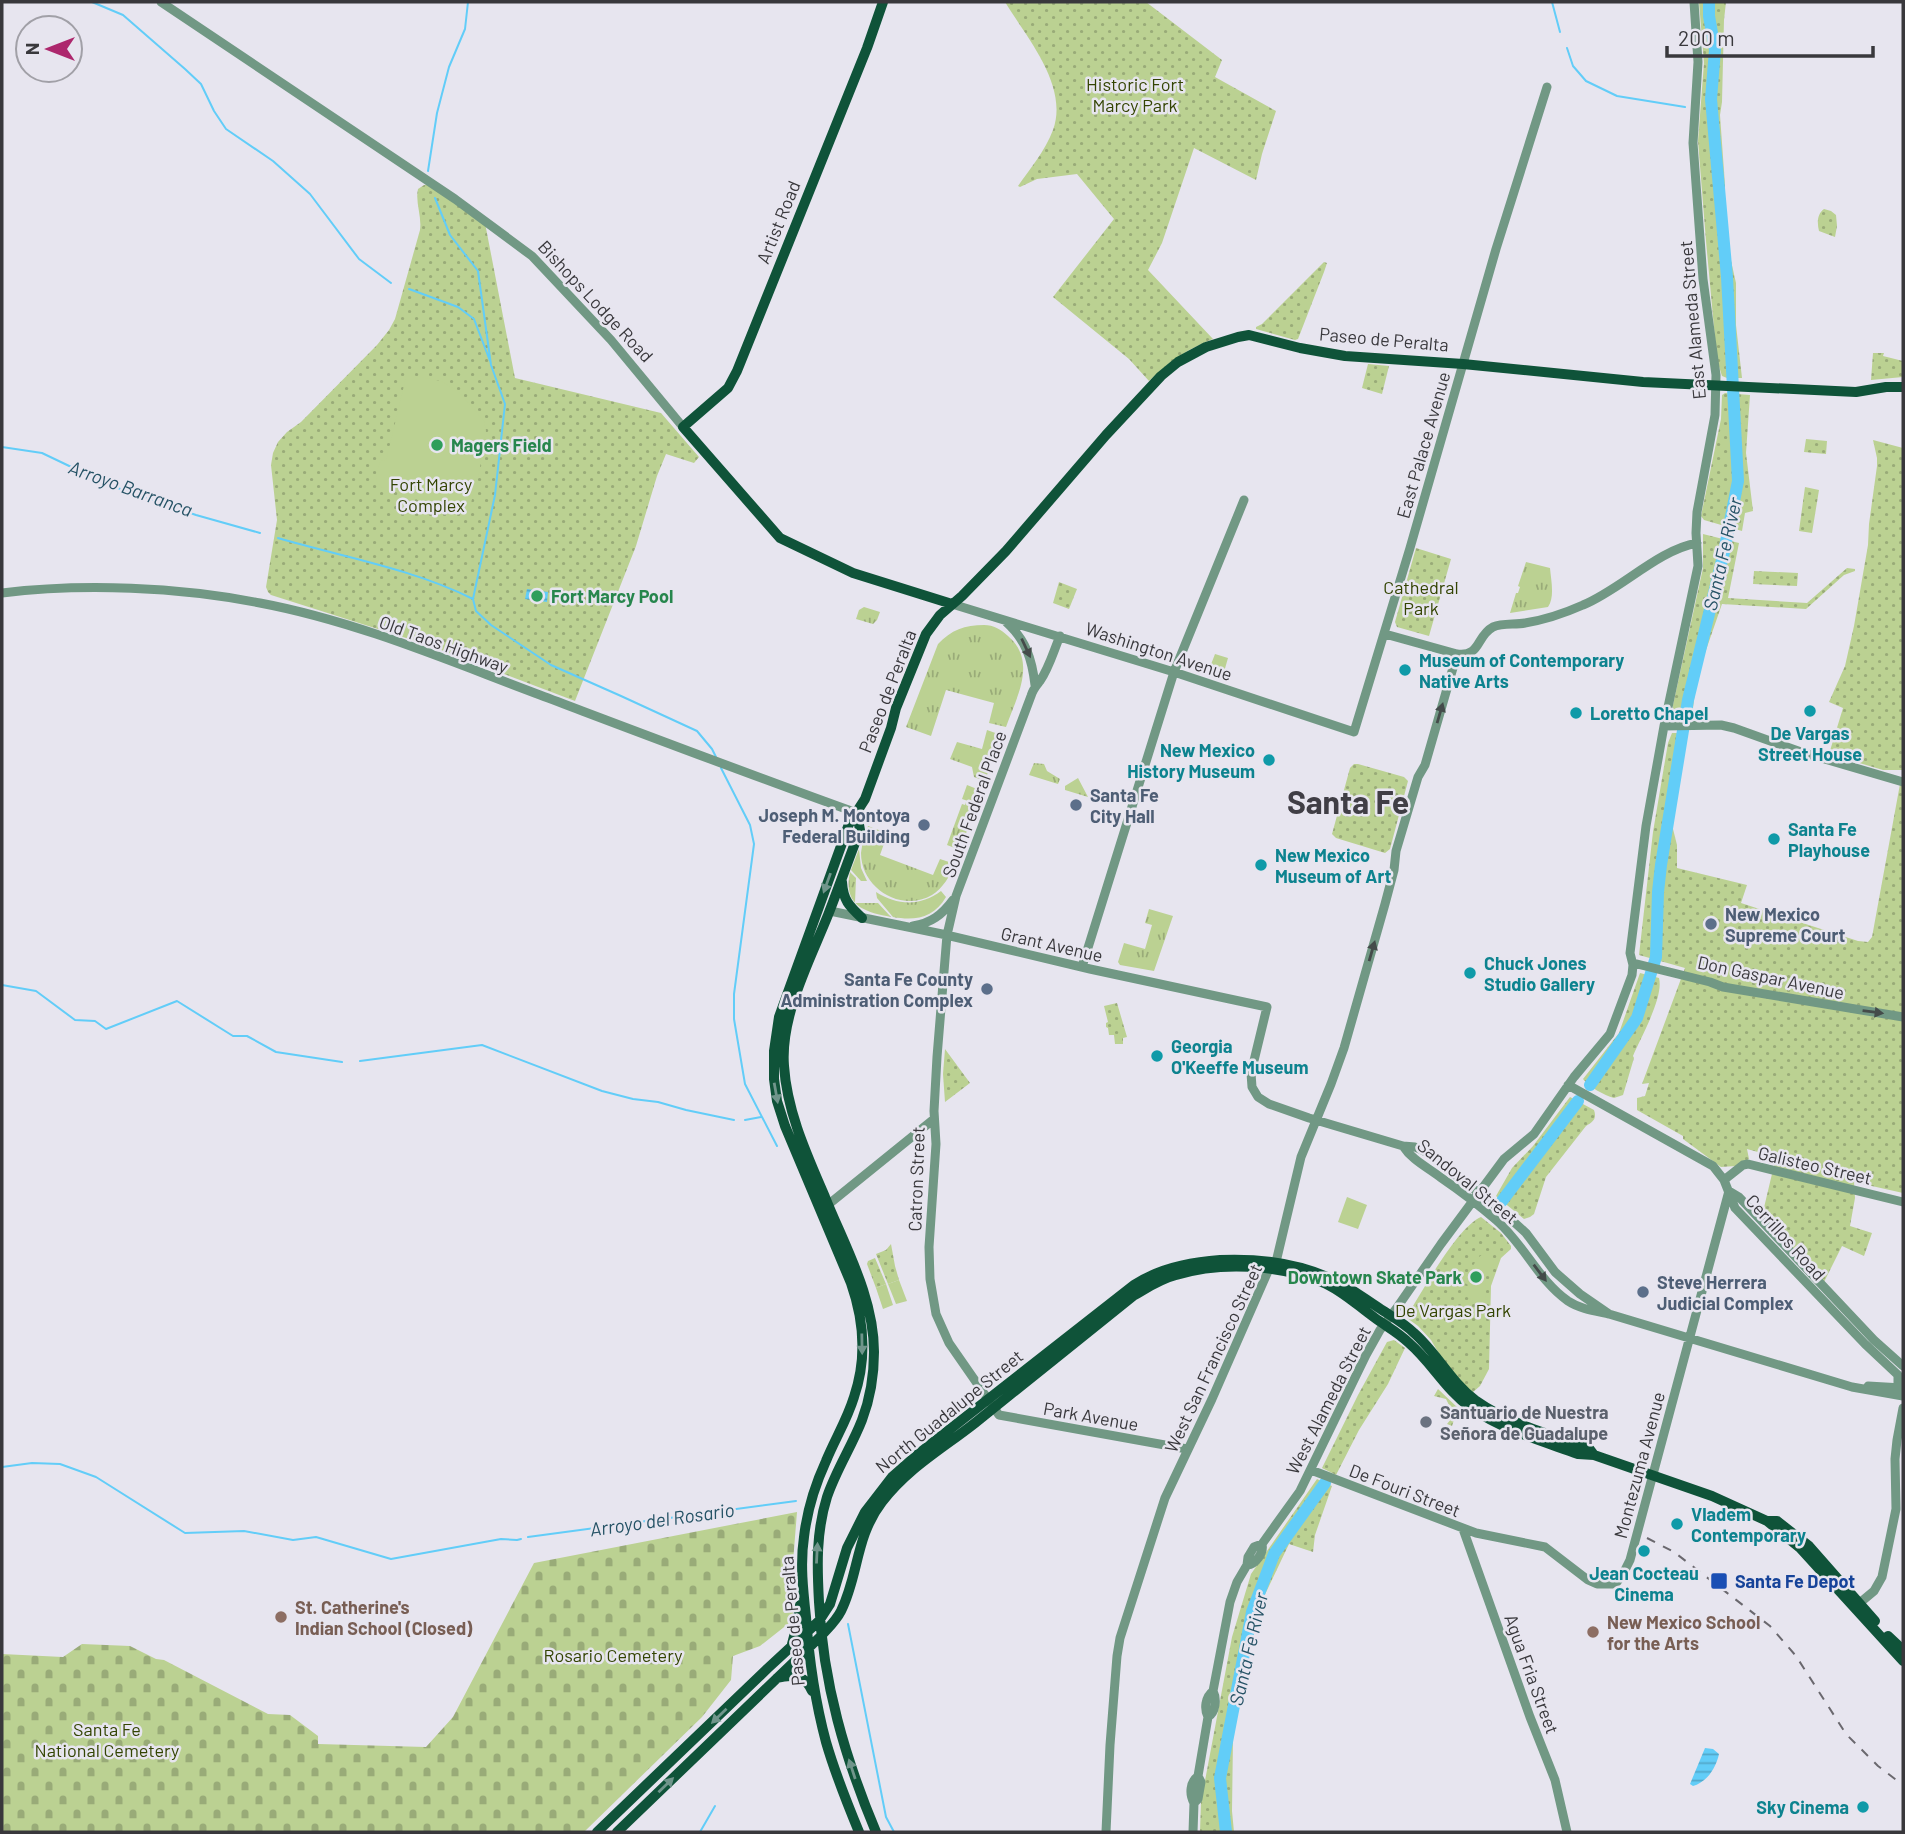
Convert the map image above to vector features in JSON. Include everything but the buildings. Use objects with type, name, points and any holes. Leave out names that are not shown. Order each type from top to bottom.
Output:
[{"type":"main road","name":"Artist Road","points":[[683,426],[732,382],[882,7]]},
{"type":"main road","name":"Paseo de Peralta","points":[[876,1832],[858,1789],[838,1728],[821,1636],[817,1569],[821,1520],[835,1476],[867,1405],[874,1355],[872,1320],[850,1257],[785,1126],[777,1101],[774,1051],[785,1000],[849,824],[865,799],[922,641],[940,615],[1006,551],[1161,376],[1178,362],[1221,341],[1249,335],[1345,356],[1463,364],[1592,378],[1856,392],[1903,387]]},
{"type":"main road","name":"Bishops Lodge Road","points":[[683,426],[780,538],[853,573],[952,604]]},
{"type":"main road","name":"Paseo de Peralta","points":[[857,813],[860,830],[789,1018],[784,1064],[791,1109],[857,1301],[862,1326],[862,1360],[855,1395],[810,1506],[803,1539],[802,1574],[806,1633],[816,1703],[833,1766],[859,1832]]},
{"type":"main road","points":[[843,874],[843,891],[849,905],[862,918]]},
{"type":"main road","points":[[798,1102],[796,1108],[802,1125],[800,1135]]},
{"type":"main road","name":"North Guadalupe Street","points":[[617,1832],[835,1620],[846,1600],[858,1551],[875,1511],[898,1482],[1134,1285],[1152,1275],[1201,1261],[1233,1260],[1307,1269],[1337,1281],[1411,1337]]},
{"type":"main road","points":[[1411,1337],[1450,1390],[1500,1425],[1578,1454],[1594,1455],[1712,1496],[1767,1521],[1800,1548],[1903,1650]]},
{"type":"main road","points":[[1411,1337],[1431,1350],[1462,1389],[1483,1405],[1517,1422],[1588,1447],[1594,1455]]},
{"type":"main road","name":"North Guadalupe Street","points":[[597,1832],[820,1621],[830,1604],[852,1536],[871,1502],[892,1477],[903,1466],[991,1404]]},
{"type":"main road","points":[[1471,1407],[1476,1405],[1497,1418],[1517,1422]]},
{"type":"main road","points":[[1528,1435],[1540,1435],[1567,1444],[1571,1442]]},
{"type":"main road","points":[[1767,1521],[1777,1521],[1809,1546],[1903,1661]]},
{"type":"main road","points":[[1778,1531],[1791,1535],[1802,1546],[1809,1546]]},
{"type":"main road","points":[[790,1648],[797,1625],[802,1574]]},
{"type":"main road","points":[[777,1678],[792,1675],[804,1679],[810,1685],[816,1703]]},
{"type":"street","name":"Bishops Lodge Road","points":[[161,2],[455,199],[532,256],[611,340],[683,426]]},
{"type":"street","name":"East Alameda Street","points":[[1638,964],[1630,953],[1642,852],[1698,566],[1697,512],[1720,386],[1714,363],[1703,279],[1694,156],[1693,130],[1698,62],[1694,2]]},
{"type":"street","name":"East Palace Avenue","points":[[1354,732],[1547,87]]},
{"type":"street","points":[[1082,967],[1174,671],[1244,500]]},
{"type":"street","points":[[1385,634],[1457,654],[1466,654],[1474,651],[1485,633],[1495,626],[1526,623],[1580,607],[1677,549],[1697,543]]},
{"type":"street","name":"Old Taos Highway","points":[[2,593],[66,588],[141,590],[212,596],[276,606],[397,642],[857,813]]},
{"type":"street","name":"Washington Avenue","points":[[952,604],[1174,671],[1354,732]]},
{"type":"street","points":[[1002,619],[1019,635],[1027,648],[1035,685]]},
{"type":"street","name":"South Federal Place","points":[[947,935],[956,896],[1035,685],[1039,683],[1060,636]]},
{"type":"street","name":"West San Francisco Street","points":[[1107,1832],[1110,1745],[1120,1638],[1165,1499],[1273,1266],[1298,1167],[1339,1063],[1393,876],[1396,852],[1457,654]]},
{"type":"street","points":[[1668,726],[1721,725],[1734,728],[1801,752],[1903,782]]},
{"type":"street","points":[[1887,777],[1903,775]]},
{"type":"street","points":[[908,927],[937,918],[956,896]]},
{"type":"street","name":"Grant Avenue","points":[[830,911],[1267,1007]]},
{"type":"street","name":"Catron Street","points":[[947,935],[936,1066],[936,1144],[929,1247],[932,1299],[949,1343],[991,1404]]},
{"type":"street","name":"Don Gaspar Avenue","points":[[1638,964],[1723,987],[1903,1017]]},
{"type":"street","name":"West Alameda Street","points":[[1193,1832],[1194,1803],[1191,1795],[1193,1782],[1198,1776],[1208,1717],[1208,1697],[1213,1691],[1230,1602],[1248,1557],[1254,1547],[1262,1544],[1315,1472],[1370,1346],[1507,1155],[1534,1134],[1568,1085],[1611,1031],[1638,964]]},
{"type":"street","name":"Sandoval Street","points":[[1267,1007],[1251,1069],[1254,1091],[1264,1102],[1403,1146],[1409,1156],[1503,1212],[1526,1233],[1555,1272],[1609,1314]]},
{"type":"street","points":[[1568,1085],[1713,1166],[1729,1191]]},
{"type":"street","points":[[824,1207],[934,1119]]},
{"type":"street","name":"Galisteo Street","points":[[1724,1180],[1748,1164],[1903,1202]]},
{"type":"street","name":"Montezuma Avenue","points":[[1462,1528],[1476,1534],[1545,1547],[1588,1580],[1597,1584],[1617,1582],[1630,1560],[1729,1191]]},
{"type":"street","name":"Cerrillos Road","points":[[1729,1191],[1740,1197],[1874,1340],[1903,1366]]},
{"type":"street","name":"Cerrillos Road","points":[[1729,1191],[1735,1208],[1898,1375],[1902,1388]]},
{"type":"street","name":"Sandoval Street","points":[[1476,1198],[1484,1210],[1497,1220],[1523,1250],[1553,1289],[1580,1308],[1609,1314],[1852,1387],[1903,1396]]},
{"type":"street","name":"Sandoval Street","points":[[1852,1387],[1870,1385],[1902,1388]]},
{"type":"street","name":"Park Avenue","points":[[991,1404],[1000,1415],[1187,1449]]},
{"type":"street","points":[[1856,1605],[1874,1591],[1881,1581],[1894,1526],[1897,1440],[1903,1408]]},
{"type":"street","name":"De Fouri Street","points":[[1315,1472],[1462,1528]]},
{"type":"street","name":"Agua Fria Street","points":[[1462,1528],[1555,1780],[1567,1832]]},
{"type":"green space","name":"Historic Fort Marcy Park","points":[[1005,2],[1146,2],[1222,60],[1215,77],[1276,111],[1256,180],[1194,148],[1162,243],[1148,270],[1213,339],[1194,347],[1149,381],[1129,359],[1053,297],[1114,219],[1077,174],[1037,179],[1018,186],[1050,138],[1056,113],[1055,96],[1043,63]]},
{"type":"green space","points":[[1699,2],[1726,2],[1720,115],[1725,234],[1736,283],[1736,325],[1742,378],[1722,376],[1717,360],[1698,141],[1704,63]]},
{"type":"green space","name":"Fort Marcy Complex","points":[[429,185],[485,223],[515,378],[661,413],[699,457],[694,463],[666,454],[636,546],[575,701],[428,645],[271,595],[266,587],[277,520],[271,465],[273,453],[287,432],[301,422],[389,330],[395,319],[420,230],[417,194],[418,189]]},
{"type":"green space","points":[[1824,209],[1836,215],[1835,237],[1819,231],[1818,219]]},
{"type":"green space","points":[[1324,262],[1327,263],[1324,272],[1298,339],[1256,329],[1256,327]]},
{"type":"green space","points":[[1873,353],[1884,353],[1883,356],[1903,361],[1903,377],[1871,380]]},
{"type":"green space","points":[[1368,364],[1389,366],[1382,394],[1362,388]]},
{"type":"green space","name":"Magers Field","points":[[406,377],[441,381],[458,391],[484,421],[486,431],[479,473],[468,514],[428,507],[396,490],[393,494],[378,484],[377,472],[381,460],[386,461]]},
{"type":"green space","points":[[1722,395],[1750,395],[1746,453],[1753,511],[1745,513],[1742,531],[1704,520],[1701,516],[1721,419]]},
{"type":"green space","points":[[1806,439],[1827,441],[1826,454],[1804,452]]},
{"type":"green space","points":[[1873,440],[1903,448],[1903,770],[1883,770],[1829,754],[1843,708],[1829,702],[1845,666],[1868,545],[1877,466]]},
{"type":"green space","points":[[1805,487],[1819,490],[1812,533],[1799,531]]},
{"type":"green space","points":[[1703,534],[1739,543],[1728,598],[1807,603],[1847,568],[1855,571],[1844,575],[1806,609],[1722,604],[1697,676],[1692,716],[1677,717],[1673,715],[1673,705],[1703,568]]},
{"type":"green space","name":"Cathedral Park","points":[[1416,548],[1451,559],[1429,636],[1397,627],[1395,622]]},
{"type":"green space","points":[[1526,562],[1550,568],[1550,603],[1548,607],[1510,613],[1520,587],[1518,586]]},
{"type":"green space","points":[[1754,571],[1798,573],[1797,586],[1753,584]]},
{"type":"green space","points":[[1059,582],[1077,589],[1069,609],[1053,603]]},
{"type":"green space","points":[[864,607],[880,612],[873,624],[856,619],[859,610]]},
{"type":"green space","points":[[984,625],[1000,629],[1017,646],[1022,657],[1022,680],[1006,727],[989,723],[994,703],[946,690],[931,736],[906,727],[938,644],[959,629]]},
{"type":"green space","points":[[1215,654],[1228,658],[1224,672],[1210,667]]},
{"type":"green space","points":[[987,730],[1001,735],[985,781],[974,777],[972,767],[950,759],[957,742],[982,749]]},
{"type":"green space","points":[[1672,733],[1688,733],[1671,821],[1677,845],[1677,868],[1747,885],[1741,903],[1858,941],[1868,942],[1872,937],[1900,784],[1903,784],[1903,1193],[1854,1182],[1855,1198],[1850,1226],[1872,1233],[1864,1256],[1842,1246],[1824,1282],[1762,1216],[1776,1157],[1747,1149],[1749,1159],[1736,1166],[1721,1167],[1683,1139],[1683,1136],[1637,1110],[1637,1098],[1645,1096],[1649,1083],[1642,1084],[1685,968],[1639,955],[1653,832]]},
{"type":"green space","points":[[1034,763],[1044,764],[1047,771],[1060,779],[1058,784],[1029,775]]},
{"type":"green space","points":[[1358,764],[1404,777],[1408,781],[1390,849],[1385,853],[1336,838],[1332,834],[1350,768]]},
{"type":"green space","points":[[1078,778],[1088,797],[1065,790],[1065,786]]},
{"type":"green space","points":[[967,785],[982,791],[977,804],[962,799]]},
{"type":"green space","points":[[966,802],[976,806],[960,850],[947,845],[962,804],[965,805]]},
{"type":"green space","points":[[868,826],[884,832],[886,838],[880,855],[933,875],[940,859],[955,864],[940,889],[920,900],[908,901],[885,894],[875,886],[863,866],[861,853]]},
{"type":"green space","points":[[859,849],[861,868],[867,881],[861,881],[851,870]]},
{"type":"green space","points":[[850,872],[856,878],[855,902],[850,892]]},
{"type":"green space","points":[[941,891],[946,897],[936,910],[909,919],[893,917],[877,898],[876,892],[901,902],[917,902]]},
{"type":"green space","points":[[856,903],[878,903],[891,917],[864,909]]},
{"type":"green space","points":[[1149,909],[1173,916],[1154,971],[1120,965],[1118,962],[1124,943],[1145,949],[1152,925],[1145,923]]},
{"type":"green space","points":[[1640,973],[1659,978],[1658,996],[1633,1056],[1623,1095],[1614,1098],[1583,1079],[1619,1033]]},
{"type":"green space","points":[[1117,1003],[1127,1037],[1123,1038],[1123,1044],[1115,1044],[1114,1035],[1109,1035],[1106,1027],[1108,1022],[1104,1006]]},
{"type":"green space","points":[[945,1049],[970,1083],[945,1102],[943,1074]]},
{"type":"green space","points":[[1570,1097],[1594,1110],[1595,1118],[1546,1177],[1534,1214],[1524,1219],[1496,1196],[1512,1168],[1533,1146]]},
{"type":"green space","points":[[1347,1197],[1367,1205],[1358,1229],[1338,1222]]},
{"type":"green space","name":"De Vargas Park","points":[[1481,1217],[1501,1233],[1511,1249],[1501,1258],[1491,1286],[1489,1369],[1480,1386],[1473,1392],[1448,1369],[1431,1340],[1407,1316],[1451,1246],[1461,1233]]},
{"type":"green space","points":[[891,1244],[899,1280],[888,1284],[876,1254],[886,1250]]},
{"type":"green space","name":"Downtown Skate Park","points":[[1484,1253],[1491,1254],[1494,1263],[1486,1275],[1485,1301],[1473,1301],[1462,1293],[1468,1285],[1462,1281]]},
{"type":"green space","points":[[875,1258],[886,1284],[876,1288],[867,1264]]},
{"type":"green space","points":[[899,1280],[907,1301],[896,1304],[888,1284]]},
{"type":"green space","points":[[886,1284],[893,1305],[883,1309],[876,1288]]},
{"type":"green space","points":[[1394,1340],[1405,1348],[1388,1384],[1359,1430],[1336,1475],[1322,1468],[1387,1342]]},
{"type":"green space","points":[[1438,1389],[1458,1408],[1452,1426],[1447,1424],[1451,1416],[1446,1399],[1434,1396]]},
{"type":"green space","points":[[1317,1479],[1332,1486],[1315,1535],[1313,1552],[1289,1544],[1259,1607],[1233,1738],[1234,1832],[1200,1832],[1201,1802],[1232,1637],[1251,1574]]},
{"type":"green space","points":[[797,1512],[793,1562],[793,1620],[760,1646],[733,1656],[731,1680],[702,1717],[584,1832],[2,1832],[2,1654],[63,1657],[82,1644],[130,1646],[156,1659],[164,1660],[268,1714],[290,1715],[318,1736],[318,1744],[426,1747],[453,1717],[534,1563]]},
{"type":"water","name":"Fort Marcy Pool","points":[[527,589],[548,592],[547,602],[525,599]]},
{"type":"water","points":[[1705,1748],[1713,1749],[1719,1754],[1718,1759],[1707,1778],[1693,1786],[1690,1784]]},
{"type":"waterway","points":[[92,2],[123,15],[201,84],[226,129],[273,161],[310,194],[359,259],[391,283]]},
{"type":"waterway","points":[[428,171],[437,113],[449,67],[465,29],[468,2]]},
{"type":"waterway","points":[[1552,2],[1560,32]]},
{"type":"waterway","name":"Santa Fe River","points":[[1590,1085],[1637,1018],[1656,957],[1661,865],[1688,700],[1724,552],[1738,481],[1727,277],[1711,99],[1715,50],[1709,2]]},
{"type":"waterway","points":[[1567,48],[1573,66],[1586,81],[1617,96],[1685,107]]},
{"type":"waterway","points":[[435,198],[450,235],[478,271],[491,365],[505,404],[495,495],[473,599],[476,611],[491,625],[551,665],[697,731],[716,757]]},
{"type":"waterway","points":[[409,289],[458,307],[474,319],[490,361]]},
{"type":"waterway","name":"Arroyo Barranca","points":[[2,447],[42,453],[109,485],[196,515],[260,533]]},
{"type":"waterway","name":"Arroyo Barranca","points":[[278,538],[426,579],[473,599]]},
{"type":"waterway","points":[[721,768],[750,825],[754,844],[734,994],[734,1019],[745,1084],[777,1146]]},
{"type":"waterway","points":[[2,985],[36,991],[75,1020],[95,1021],[106,1029],[177,1001],[233,1036],[247,1036],[276,1052],[342,1062]]},
{"type":"waterway","points":[[360,1061],[482,1045],[602,1091],[734,1120]]},
{"type":"waterway","name":"Santa Fe River","points":[[1502,1201],[1578,1101]]},
{"type":"waterway","points":[[745,1120],[761,1117]]},
{"type":"waterway","name":"Arroyo del Rosario","points":[[2,1467],[32,1463],[60,1464],[96,1477],[185,1533],[244,1531],[293,1540],[316,1537],[391,1559],[501,1539],[521,1539]]},
{"type":"waterway","name":"Santa Fe River","points":[[1226,1832],[1220,1778],[1252,1612],[1274,1554],[1325,1483]]},
{"type":"waterway","name":"Arroyo del Rosario","points":[[528,1537],[796,1501]]},
{"type":"waterway","points":[[848,1624],[886,1817],[894,1832]]},
{"type":"waterway","points":[[700,1832],[715,1806]]},
{"type":"railway","points":[[1647,1538],[1674,1552],[1770,1626],[1796,1656],[1846,1734],[1878,1766],[1903,1785]]},
{"type":"place","name":"Magers Field","points":[[437,445]]},
{"type":"place","name":"Fort Marcy Pool","points":[[537,596]]},
{"type":"place","name":"Museum of Contemporary Native Arts","points":[[1405,670]]},
{"type":"place","name":"De Vargas Street House","points":[[1810,711]]},
{"type":"place","name":"Loretto Chapel","points":[[1576,713]]},
{"type":"place","name":"New Mexico History Museum","points":[[1269,760]]},
{"type":"place","name":"Santa Fe City Hall","points":[[1076,805]]},
{"type":"place","name":"Joseph M. Montoya Federal Building","points":[[924,825]]},
{"type":"place","name":"Santa Fe Playhouse","points":[[1774,839]]},
{"type":"place","name":"New Mexico Museum of Art","points":[[1261,865]]},
{"type":"place","name":"New Mexico Supreme Court","points":[[1711,924]]},
{"type":"place","name":"Chuck Jones Studio Gallery","points":[[1470,973]]},
{"type":"place","name":"Santa Fe County Administration Complex","points":[[987,989]]},
{"type":"place","name":"Georgia O'Keeffe Museum","points":[[1157,1056]]},
{"type":"place","name":"Downtown Skate Park","points":[[1476,1277]]},
{"type":"place","name":"Steve Herrera Judicial Complex","points":[[1643,1292]]},
{"type":"place","name":"Santuario de Nuestra Señora de Guadalupe","points":[[1426,1422]]},
{"type":"place","name":"Vladem Contemporary","points":[[1677,1524]]},
{"type":"place","name":"Jean Cocteau Cinema","points":[[1644,1551]]},
{"type":"place","name":"Santa Fe Depot","points":[[1719,1581]]},
{"type":"place","name":"St. Catherine's Indian School (Closed)","points":[[281,1617]]},
{"type":"place","name":"New Mexico School for the Arts","points":[[1593,1632]]},
{"type":"place","name":"Sky Cinema","points":[[1863,1807]]},
{"type":"district","name":"Santa Fe","points":[[1348,801]]},
{"type":"park label","name":"Rosario Cemetery","points":[[613,1655]]},
{"type":"park label","name":"Santa Fe National Cemetery","points":[[107,1739]]}]
